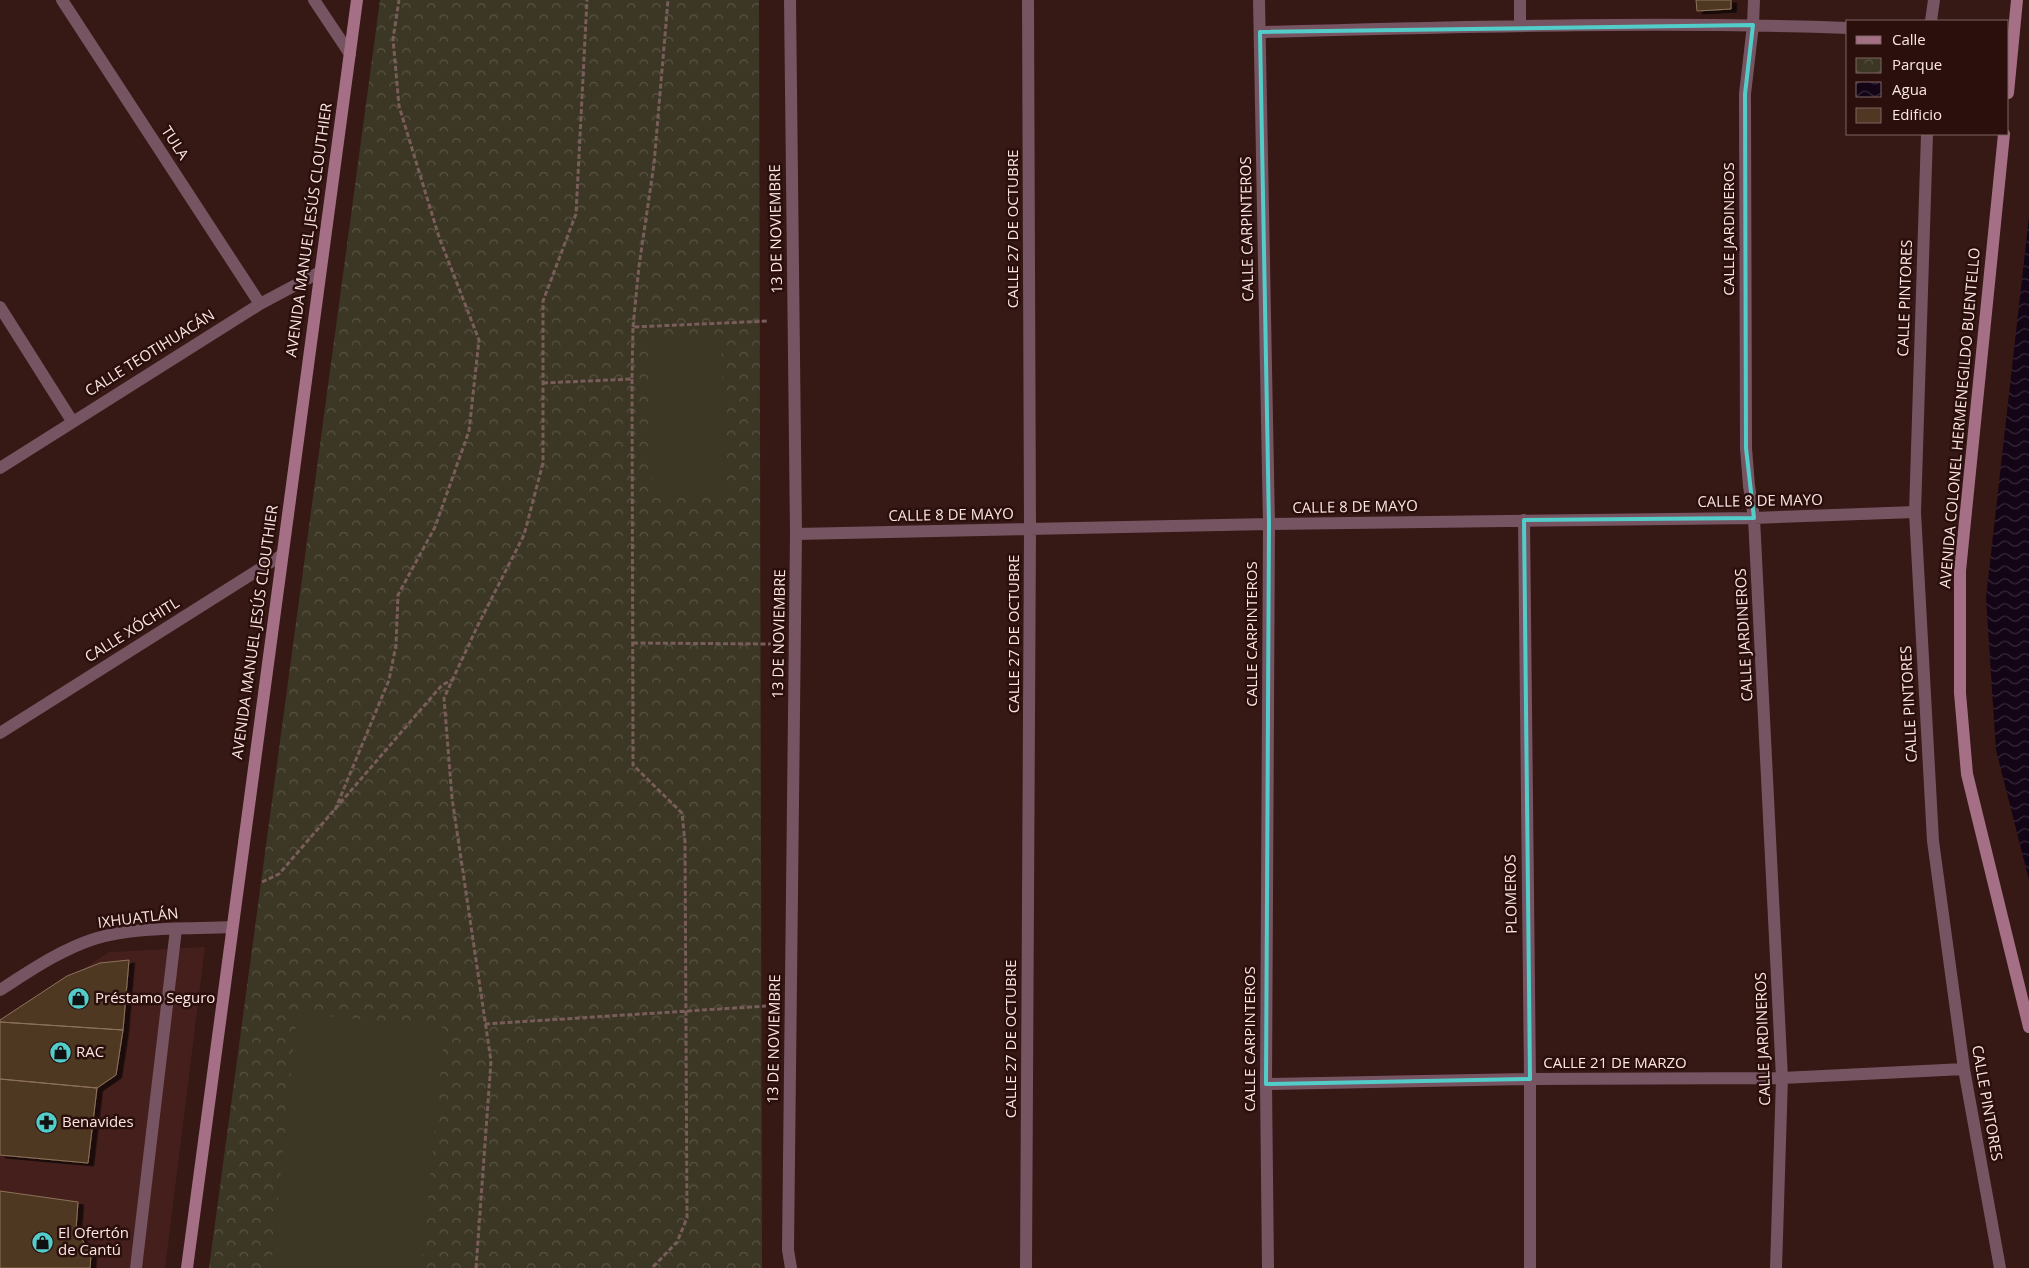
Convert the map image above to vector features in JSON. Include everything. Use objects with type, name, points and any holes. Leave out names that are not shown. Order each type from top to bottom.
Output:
[{"type":"street","name":"TULA","points":[[62,0],[260,304]]},
{"type":"street","points":[[314,0],[350,54]]},
{"type":"street","name":"AVENIDA MANUEL JESÚS CLOUTHIER","points":[[187,1268],[357,0]]},
{"type":"street","name":"13 DE NOVIEMBRE","points":[[790,0],[796,534],[788,1250],[791,1268]]},
{"type":"street","name":"CALLE 27 DE OCTUBRE","points":[[1026,1268],[1030,530],[1028,0]]},
{"type":"street","name":"CALLE CARPINTEROS","points":[[1259,0],[1269,524],[1266,1084],[1268,1268]]},
{"type":"street","points":[[1520,0],[1520,26]]},
{"type":"street","name":"CALLE JARDINEROS","points":[[1754,0],[1745,94],[1746,448],[1754,518],[1782,1078],[1776,1268]]},
{"type":"street","points":[[1931,20],[1934,0]]},
{"type":"street","points":[[2009,83],[2017,0]]},
{"type":"street","points":[[1260,32],[1520,26],[1753,25],[1846,28]]},
{"type":"street","name":"CALLE PINTORES","points":[[1927,135],[1915,512],[1933,841],[1964,1069],[2000,1268]]},
{"type":"street","name":"AVENIDA COLONEL HERMENEGILDO BUENTELLO","points":[[2004,135],[1960,571],[1960,693],[1967,774],[2029,1027]]},
{"type":"street","name":"CALLE TEOTIHUACÁN","points":[[0,468],[260,304],[320,272]]},
{"type":"street","points":[[0,307],[72,421]]},
{"type":"street","name":"CALLE 8 DE MAYO","points":[[796,534],[1269,524],[1754,518],[1915,512]]},
{"type":"street","name":"PLOMEROS","points":[[1524,520],[1530,1079],[1530,1268]]},
{"type":"street","name":"CALLE XÓCHITL","points":[[0,733],[282,555]]},
{"type":"street","name":"IXHUATLÁN","points":[[0,990],[64,951],[96,938],[133,932],[232,927]]},
{"type":"street","points":[[136,1268],[176,929]]},
{"type":"street","name":"CALLE 21 DE MARZO","points":[[1266,1084],[1530,1079],[1782,1078],[1964,1069]]},
{"type":"path","points":[[335,810],[389,680],[396,645],[398,595],[435,527],[469,432],[479,340],[439,237],[398,106],[393,39],[398,0]]},
{"type":"path","points":[[476,1268],[491,1061],[452,798],[444,698],[524,535],[543,463],[543,301],[576,214],[587,0]]},
{"type":"path","points":[[652,1268],[678,1242],[687,1218],[685,842],[682,813],[633,765],[632,380],[634,327],[639,266],[654,164],[668,0]]},
{"type":"path","points":[[634,327],[793,320]]},
{"type":"path","points":[[543,383],[632,380]]},
{"type":"path","points":[[633,643],[794,644]]},
{"type":"path","points":[[237,893],[280,874],[442,685],[453,680]]},
{"type":"path","points":[[485,1024],[686,1013],[791,1004]]},
{"type":"highlighted area","points":[[1753,25],[1745,94],[1746,448],[1754,518],[1524,520],[1530,1079],[1266,1084],[1269,524],[1260,32]]},
{"type":"shaded area","points":[[205,947],[165,1268],[0,1268],[0,1023],[109,952]]},
{"type":"green space","points":[[380,0],[759,0],[762,1268],[209,1268]]},
{"type":"green space","points":[[721,338],[726,495],[653,497],[649,340]]},
{"type":"green space","points":[[297,1013],[445,1028],[421,1268],[271,1268]]},
{"type":"water","points":[[2029,217],[2029,880],[1996,750],[1986,598]]},
{"type":"building","points":[[1696,0],[1731,0],[1731,9],[1697,11]]},
{"type":"building","name":"Préstamo Seguro","points":[[129,960],[123,1030],[0,1022],[0,1020],[67,976],[100,963]]},
{"type":"building","name":"RAC","points":[[0,1022],[123,1030],[116,1075],[97,1088],[0,1079]]},
{"type":"building","name":"Benavides","points":[[0,1079],[97,1088],[88,1163],[0,1155]]},
{"type":"building","name":"El Ofertón de Cantú","points":[[0,1191],[78,1202],[76,1229],[91,1255],[90,1268],[0,1268]]},
{"type":"place","name":"Préstamo Seguro","points":[[79,998]]},
{"type":"place","name":"RAC","points":[[60,1052]]},
{"type":"place","name":"Benavides","points":[[46,1122]]},
{"type":"place","name":"El Ofertón de Cantú","points":[[42,1242]]}]
